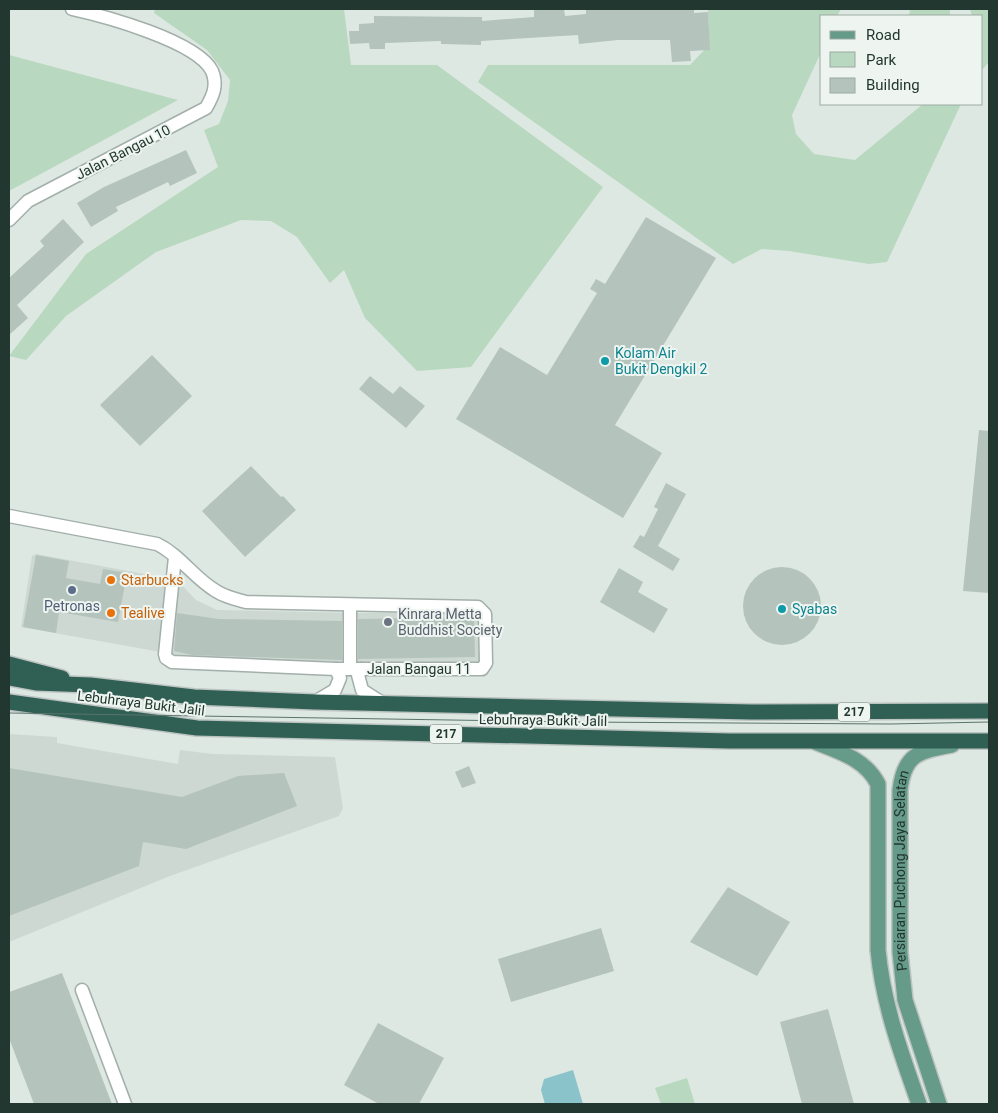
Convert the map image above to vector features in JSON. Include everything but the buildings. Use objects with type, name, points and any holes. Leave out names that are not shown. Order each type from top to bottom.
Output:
[{"type":"highway","points":[[9,664],[90,685]]},
{"type":"highway","points":[[9,678],[36,683],[90,685]]},
{"type":"highway","name":"Lebuhraya Bukit Jalil","points":[[90,685],[194,698],[384,704],[751,712],[989,711]]},
{"type":"highway","name":"Lebuhraya Bukit Jalil","points":[[13,703],[196,728],[815,742],[989,741]]},
{"type":"main road","name":"Persiaran Puchong Jaya Selatan","points":[[815,742],[859,761],[872,772],[878,784],[878,950],[880,975],[886,1006],[919,1104]]},
{"type":"main road","name":"Persiaran Puchong Jaya Selatan","points":[[940,1104],[905,1000],[900,952],[900,790],[904,767],[914,755],[927,749],[972,742]]},
{"type":"main road","points":[[879,861],[899,861]]},
{"type":"street","name":"Jalan Bangau 10","points":[[9,220],[28,200],[206,108],[214,94],[212,71],[204,62],[182,47],[148,30],[72,9]]},
{"type":"street","points":[[9,516],[157,544],[169,550],[175,557]]},
{"type":"street","name":"Jalan Bangau 11","points":[[175,557],[214,590],[246,602],[478,607],[485,614],[486,663],[482,670],[336,669],[172,662],[166,658],[175,557]]},
{"type":"street","points":[[350,605],[355,669],[362,690],[384,704]]},
{"type":"street","points":[[315,702],[335,690],[340,678],[336,669]]},
{"type":"street","points":[[82,990],[125,1104]]},
{"type":"shaded area","points":[[36,554],[177,580],[196,600],[217,610],[478,613],[479,662],[211,661],[21,627],[32,556]]},
{"type":"shaded area","points":[[9,734],[57,737],[57,743],[178,764],[180,750],[213,754],[335,757],[343,808],[339,816],[170,876],[9,942]]},
{"type":"green space","points":[[155,9],[344,9],[351,65],[437,65],[603,187],[471,367],[417,371],[365,318],[344,270],[330,283],[297,237],[271,221],[241,220],[156,252],[66,316],[26,360],[9,356],[86,254],[218,167],[204,130],[219,124],[228,101],[230,80],[207,50],[154,13]]},
{"type":"green space","points":[[708,9],[841,9],[838,15],[820,15],[820,54],[792,115],[796,134],[814,154],[855,160],[922,105],[961,105],[887,262],[869,264],[789,251],[762,249],[733,264],[478,82],[488,65],[690,65],[709,45]]},
{"type":"green space","points":[[910,9],[950,9],[950,15],[909,15]]},
{"type":"green space","points":[[970,9],[989,9],[989,62],[983,69],[983,15],[972,15]]},
{"type":"green space","points":[[9,55],[178,100],[9,191]]},
{"type":"green space","points":[[687,1078],[695,1104],[661,1104],[655,1088]]},
{"type":"water","points":[[573,1070],[583,1104],[545,1104],[541,1090],[544,1079]]},
{"type":"tram line","points":[[9,713],[576,722],[891,724],[989,722]]},
{"type":"place","name":"Kolam Air Bukit Dengkil 2","points":[[605,361]]},
{"type":"place","name":"Starbucks","points":[[111,580]]},
{"type":"place","name":"Petronas","points":[[72,590]]},
{"type":"place","name":"Syabas","points":[[782,609]]},
{"type":"place","name":"Tealive","points":[[111,613]]},
{"type":"place","name":"Kinrara Metta Buddhist Society","points":[[388,622]]}]
